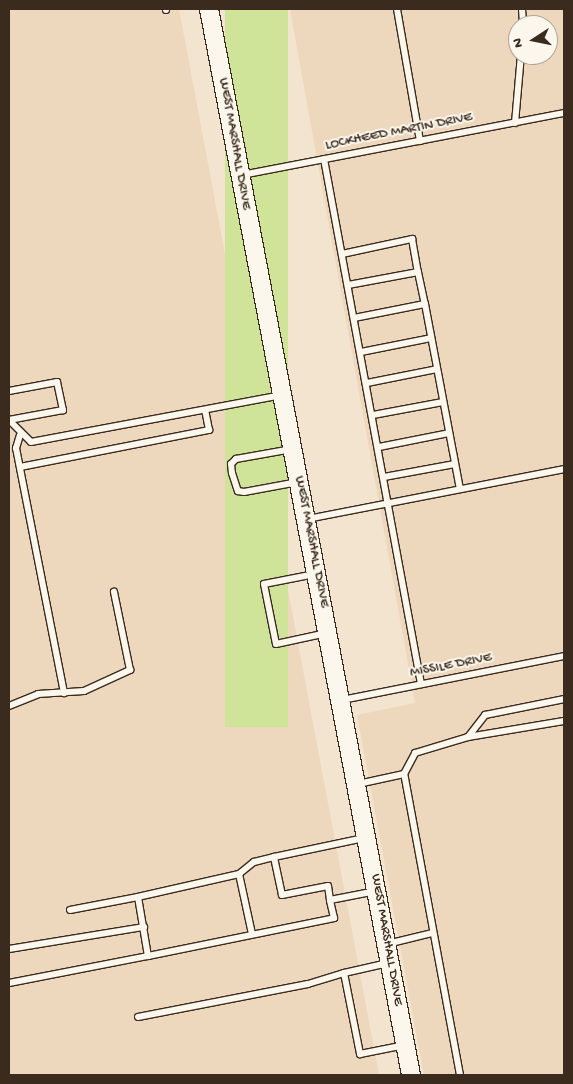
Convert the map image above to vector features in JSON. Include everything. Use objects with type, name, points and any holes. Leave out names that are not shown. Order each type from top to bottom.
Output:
[{"type":"main road","name":"WEST MARSHALL DRIVE","points":[[209,9],[239,176],[358,784],[411,1075]]},
{"type":"lane","points":[[397,9],[420,141]]},
{"type":"lane","points":[[515,123],[520,65]]},
{"type":"lane","name":"LOCKHEED MARTIN DRIVE","points":[[239,176],[564,113]]},
{"type":"lane","points":[[324,160],[379,447],[421,684]]},
{"type":"lane","points":[[342,254],[412,239],[460,489]]},
{"type":"lane","points":[[348,285],[418,272]]},
{"type":"lane","points":[[354,318],[424,304]]},
{"type":"lane","points":[[361,352],[431,338]]},
{"type":"lane","points":[[367,383],[437,369]]},
{"type":"lane","points":[[9,391],[57,382],[63,410],[9,420],[20,434],[31,442],[282,395]]},
{"type":"lane","points":[[373,415],[443,402]]},
{"type":"lane","points":[[20,467],[209,430],[206,410]]},
{"type":"lane","points":[[379,447],[450,433]]},
{"type":"lane","points":[[20,434],[16,448],[64,693]]},
{"type":"lane","points":[[293,448],[236,459],[231,464],[232,473],[238,491],[244,492],[300,481]]},
{"type":"lane","points":[[384,477],[455,464]]},
{"type":"lane","points":[[307,519],[564,469]]},
{"type":"lane","points":[[317,574],[264,584],[276,644],[328,633]]},
{"type":"lane","points":[[9,706],[38,694],[84,691],[130,670],[114,592]]},
{"type":"lane","name":"MISSILE DRIVE","points":[[342,700],[564,656]]},
{"type":"lane","points":[[468,737],[485,715],[564,699]]},
{"type":"lane","points":[[460,1075],[432,933],[404,774],[415,753],[468,737],[564,721]]},
{"type":"lane","points":[[358,784],[404,774]]},
{"type":"lane","points":[[70,910],[239,874],[254,862],[274,856],[368,837]]},
{"type":"lane","points":[[9,984],[334,918],[328,886],[282,895],[274,856]]},
{"type":"lane","points":[[239,874],[252,934]]},
{"type":"lane","points":[[330,900],[377,891]]},
{"type":"lane","points":[[138,897],[148,956]]},
{"type":"lane","points":[[9,949],[144,927]]},
{"type":"lane","points":[[387,944],[432,933]]},
{"type":"lane","points":[[138,1017],[308,984],[344,973],[390,963]]},
{"type":"lane","points":[[344,973],[360,1054],[406,1045]]},
{"type":"shaded area","points":[[9,9],[179,9],[379,1075],[9,1075]]},
{"type":"shaded area","points":[[290,9],[564,9],[564,1075],[424,1075],[357,715],[415,703]]},
{"type":"green space","points":[[225,9],[288,9],[288,727],[225,727]]}]
